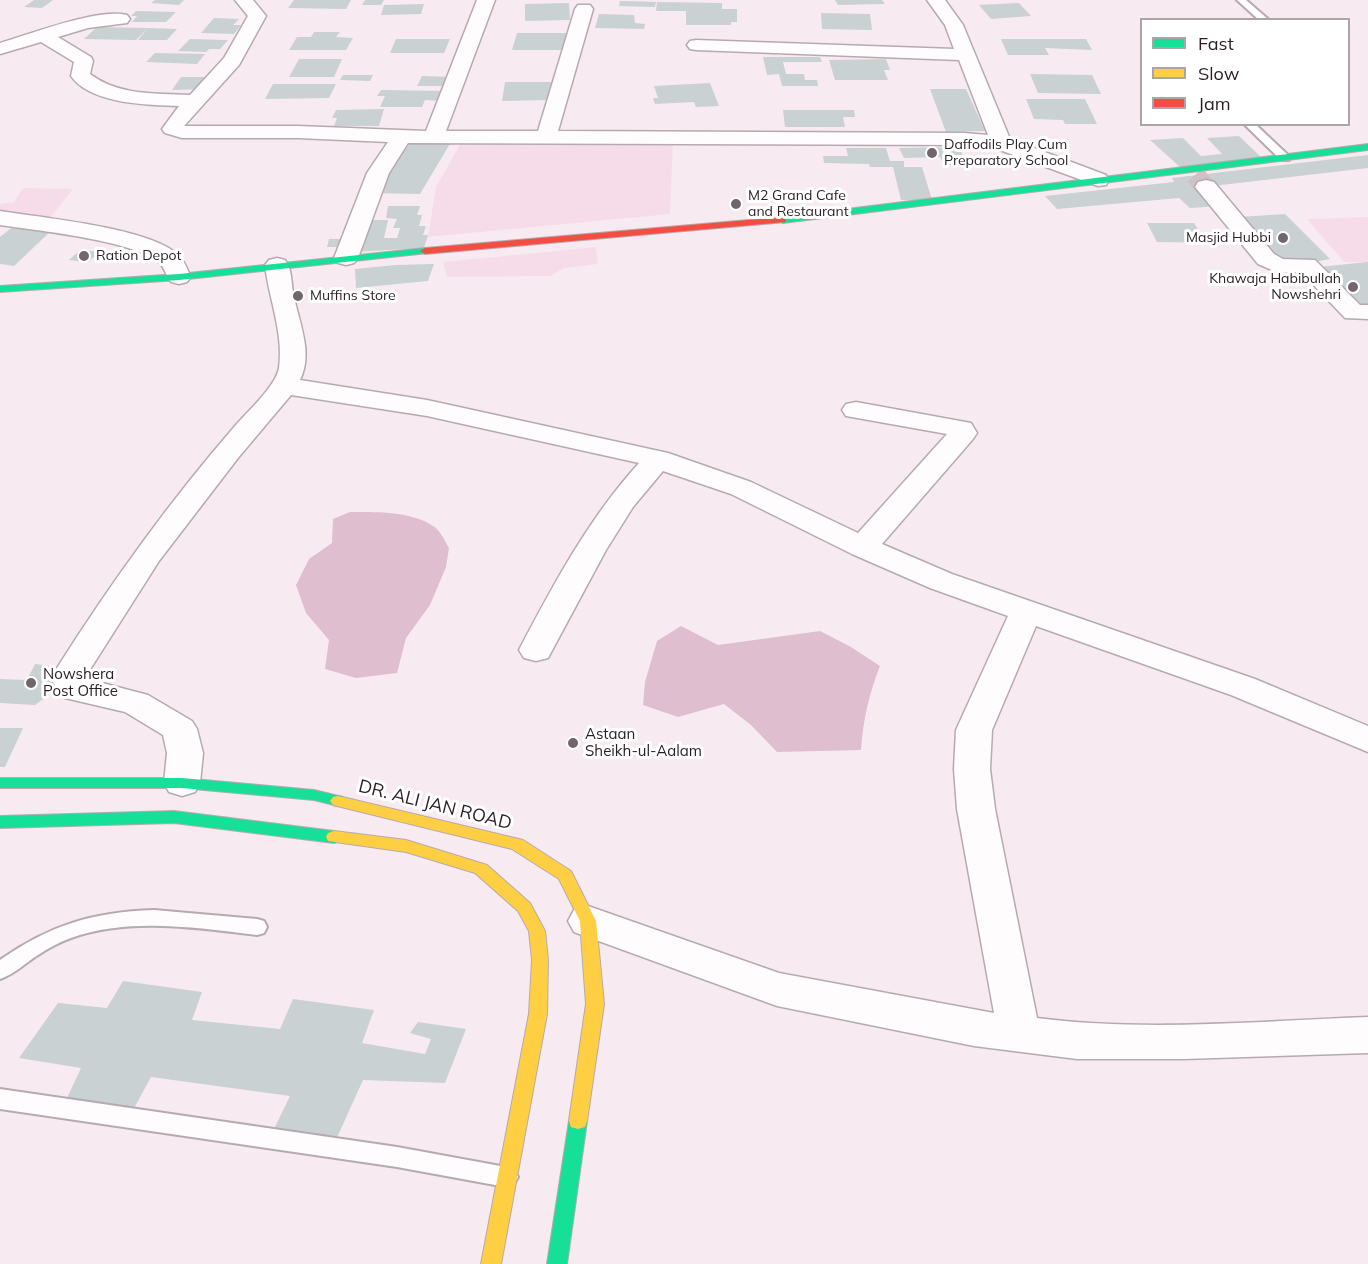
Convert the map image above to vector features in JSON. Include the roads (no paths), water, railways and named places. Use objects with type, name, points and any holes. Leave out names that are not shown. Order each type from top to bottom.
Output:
[{"type":"main road","points":[[0,289],[179,277],[346,258],[625,232],[801,219],[1098,180],[1197,177],[1284,158],[1368,147]]},
{"type":"main road","name":"DR. ALI JAN ROAD","points":[[0,783],[182,783],[314,795],[517,844],[565,875],[588,921],[595,1004],[557,1264]]},
{"type":"main road","points":[[0,822],[174,817],[406,846],[481,869],[524,907],[537,931],[538,1014],[491,1264]]},
{"type":"street","points":[[434,136],[486,0]]},
{"type":"street","points":[[936,0],[954,26],[1001,142]]},
{"type":"street","points":[[238,5],[257,16],[232,61],[176,121],[172,129],[182,132],[298,132],[402,137],[955,139],[1001,142],[1098,180]]},
{"type":"street","points":[[546,138],[584,9]]},
{"type":"street","points":[[0,49],[86,23],[121,19]]},
{"type":"street","points":[[42,36],[84,61],[80,76],[93,86],[122,95],[194,101]]},
{"type":"street","points":[[696,45],[966,55]]},
{"type":"street","points":[[346,258],[378,173],[402,137]]},
{"type":"street","points":[[1197,177],[1266,259],[1279,266],[1307,265],[1354,313],[1368,312]]},
{"type":"street","points":[[0,218],[126,240],[153,249],[170,259],[179,277]]},
{"type":"street","points":[[182,783],[185,753],[179,729],[136,703],[78,690],[69,681],[74,668],[146,557],[228,452],[284,386],[292,370],[292,335],[281,294],[277,265]]},
{"type":"street","points":[[284,386],[427,408],[658,459],[741,488],[862,547],[941,581],[1243,687],[1368,740]]},
{"type":"street","points":[[856,410],[956,427],[963,433],[862,547]]},
{"type":"street","points":[[536,650],[564,595],[635,483],[658,459]]},
{"type":"street","points":[[1019,1034],[976,809],[972,769],[974,730],[1026,611]]},
{"type":"street","points":[[588,921],[777,989],[974,1028],[1077,1041],[1368,1035]]},
{"type":"lane","points":[[1241,0],[1263,18]]},
{"type":"lane","points":[[1251,126],[1284,158]]},
{"type":"lane","points":[[0,971],[24,951],[60,933],[112,918],[169,918],[257,927]]},
{"type":"lane","points":[[0,1099],[397,1157],[507,1177]]},
{"type":"tunnel","points":[[1195,175],[1206,187]]},
{"type":"place","name":"Daffodils Play Cum Preparatory School","points":[[932,153]]},
{"type":"place","name":"M2 Grand Cafe and Restaurant","points":[[736,204]]},
{"type":"place","name":"Masjid Hubbi","points":[[1283,238]]},
{"type":"place","name":"Ration Depot","points":[[84,256]]},
{"type":"place","name":"Khawaja Habibullah Nowshehri","points":[[1353,287]]},
{"type":"place","name":"Muffins Store","points":[[298,296]]},
{"type":"place","name":"Nowshera Post Office","points":[[31,683]]},
{"type":"place","name":"Astaan Sheikh-ul-Aalam","points":[[573,743]]}]
